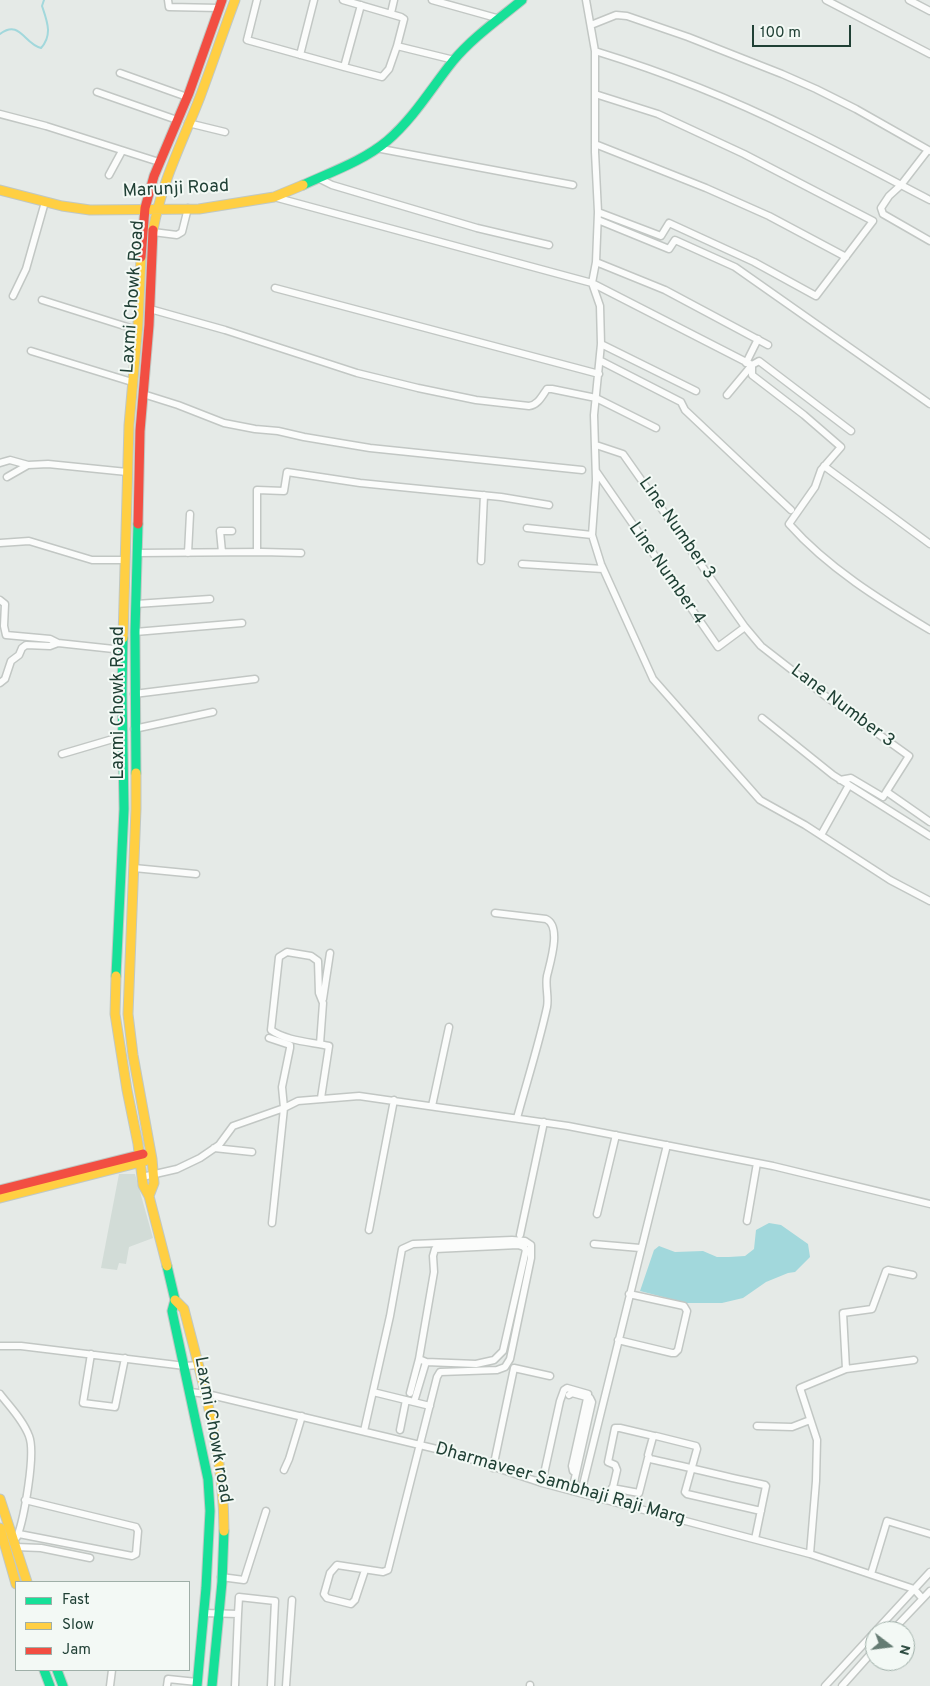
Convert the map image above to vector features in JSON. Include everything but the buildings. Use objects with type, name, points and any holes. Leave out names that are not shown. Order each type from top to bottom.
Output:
[{"type":"main road","name":"Laxmi Chowk Road","points":[[149,1196],[154,1183],[154,1174],[133,1055],[128,1014],[128,982],[136,809],[134,694],[137,553],[143,396],[150,309],[153,232],[165,180],[198,101],[235,0]]},
{"type":"main road","name":"Marunji Road","points":[[0,190],[62,206],[90,210],[188,208],[274,197],[344,167],[387,141],[406,122],[454,60],[522,0]]},
{"type":"main road","points":[[220,7],[228,18]]},
{"type":"main road","name":"Laxmi Chowk Road","points":[[142,1177],[115,1014],[124,809],[122,720],[127,472],[142,230],[145,208],[159,162],[187,97],[220,7]]},
{"type":"main road","points":[[187,97],[198,101]]},
{"type":"main road","points":[[131,396],[143,396]]},
{"type":"main road","points":[[125,557],[137,553]]},
{"type":"main road","points":[[122,720],[134,724]]},
{"type":"main road","points":[[0,1198],[151,1155]]},
{"type":"main road","points":[[0,1190],[140,1158]]},
{"type":"main road","name":"Laxmi Chowk road","points":[[142,1177],[143,1185],[149,1196],[176,1300],[184,1309],[207,1394],[222,1477],[225,1511],[212,1686]]},
{"type":"main road","name":"Laxmi Chowk road","points":[[176,1300],[172,1311],[208,1479],[210,1511],[204,1613],[197,1684]]},
{"type":"main road","points":[[0,1499],[16,1540],[27,1581]]},
{"type":"main road","points":[[0,1528],[15,1581]]},
{"type":"main road","points":[[44,1671],[50,1686]]},
{"type":"main road","points":[[57,1671],[63,1686]]},
{"type":"street","points":[[168,0],[169,7],[220,7]]},
{"type":"street","points":[[257,0],[247,40],[382,77],[389,69],[404,19],[390,13],[343,0]]},
{"type":"street","points":[[300,55],[314,0]]},
{"type":"street","points":[[390,13],[394,0]]},
{"type":"street","points":[[432,0],[500,19]]},
{"type":"street","points":[[586,0],[596,50],[595,144],[598,220],[596,262],[592,283],[600,306],[601,344],[594,415],[596,471],[592,535],[603,569],[653,679],[760,800],[822,835],[890,880],[930,901]]},
{"type":"street","points":[[826,0],[930,54]]},
{"type":"street","points":[[910,0],[930,11]]},
{"type":"street","points":[[344,67],[361,5]]},
{"type":"street","points":[[590,25],[616,14],[688,37],[816,89],[856,109],[929,151],[882,208],[883,214],[930,241]]},
{"type":"street","points":[[397,46],[454,60]]},
{"type":"street","points":[[596,50],[657,70],[793,129],[930,200]]},
{"type":"street","points":[[120,74],[187,97]]},
{"type":"street","points":[[97,92],[177,120]]},
{"type":"street","points":[[595,94],[658,114],[744,154],[873,221],[816,296],[754,262],[669,223],[662,236],[598,212]]},
{"type":"street","points":[[0,114],[46,126],[159,162]]},
{"type":"street","points":[[188,123],[224,132]]},
{"type":"street","points":[[595,144],[706,188],[760,212],[846,257]]},
{"type":"street","points":[[376,148],[574,185]]},
{"type":"street","points":[[109,176],[122,151]]},
{"type":"street","points":[[318,178],[332,185],[477,228],[549,244]]},
{"type":"street","points":[[274,197],[592,283],[749,364],[759,361],[851,432]]},
{"type":"street","points":[[13,296],[26,269],[45,202]]},
{"type":"street","points":[[153,232],[177,235],[182,232],[188,208]]},
{"type":"street","points":[[598,220],[669,249],[675,240],[735,267],[930,404]]},
{"type":"street","points":[[596,262],[665,290],[768,345]]},
{"type":"street","points":[[275,288],[599,374]]},
{"type":"street","points":[[42,300],[137,330]]},
{"type":"street","points":[[150,309],[225,330],[357,373],[418,388],[476,400],[530,406],[538,403],[547,389],[596,398],[656,428]]},
{"type":"street","points":[[727,395],[749,364],[758,340]]},
{"type":"street","points":[[601,344],[696,391]]},
{"type":"street","points":[[31,351],[132,382]]},
{"type":"street","points":[[600,361],[681,402],[685,410],[791,510]]},
{"type":"street","points":[[749,364],[752,375],[804,415],[840,447],[821,470],[816,487],[789,524],[804,541],[870,594],[930,630]]},
{"type":"street","points":[[143,396],[178,405],[224,423],[255,429],[278,431],[370,448],[582,470]]},
{"type":"street","name":"Line Number 3","points":[[596,445],[623,454],[745,627]]},
{"type":"street","points":[[0,463],[10,460],[28,465],[48,464],[127,472]]},
{"type":"street","points":[[7,477],[28,465]]},
{"type":"street","points":[[824,466],[930,544]]},
{"type":"street","name":"Line Number 4","points":[[596,471],[718,648],[745,627]]},
{"type":"street","points":[[257,552],[257,490],[284,491],[287,472],[360,483],[484,495],[550,505]]},
{"type":"street","points":[[482,561],[484,495]]},
{"type":"street","points":[[188,553],[190,514]]},
{"type":"street","points":[[527,528],[592,535]]},
{"type":"street","points":[[222,552],[221,530],[232,530]]},
{"type":"street","points":[[0,543],[29,541],[92,560],[125,557]]},
{"type":"street","points":[[137,553],[301,553]]},
{"type":"street","points":[[522,564],[603,569]]},
{"type":"street","points":[[136,604],[210,599]]},
{"type":"street","points":[[0,600],[5,604],[4,626],[6,635],[50,639],[58,643],[123,650]]},
{"type":"street","points":[[135,632],[242,623]]},
{"type":"street","name":"Lane Number 3","points":[[745,627],[761,646],[824,695],[909,756],[887,792]]},
{"type":"street","points":[[0,683],[5,679],[12,661],[26,645],[50,646],[58,643]]},
{"type":"street","points":[[134,694],[255,679]]},
{"type":"street","points":[[134,724],[213,712]]},
{"type":"street","points":[[762,718],[840,780],[930,836]]},
{"type":"street","points":[[62,754],[123,736]]},
{"type":"street","points":[[840,780],[851,778],[884,797],[887,792],[930,822]]},
{"type":"street","points":[[822,835],[848,785]]},
{"type":"street","points":[[134,868],[196,874]]},
{"type":"street","points":[[495,912],[546,919],[550,920],[552,925],[554,945],[547,978],[548,1004],[517,1118]]},
{"type":"street","points":[[321,1098],[329,1046],[278,1035],[271,1030],[279,956],[287,952],[311,956],[318,961],[320,993],[323,1003]]},
{"type":"street","points":[[320,1044],[330,953]]},
{"type":"street","points":[[432,1106],[449,1026]]},
{"type":"street","points":[[269,1038],[290,1045],[282,1087],[284,1108],[272,1223]]},
{"type":"street","points":[[142,1177],[177,1169],[200,1158],[219,1145],[233,1126],[284,1108],[298,1101],[359,1096],[544,1122],[616,1135],[757,1163],[930,1204]]},
{"type":"street","points":[[369,1230],[394,1100]]},
{"type":"street","points":[[520,1235],[544,1122]]},
{"type":"street","points":[[597,1214],[616,1135]]},
{"type":"street","points":[[581,1493],[640,1248],[667,1145]]},
{"type":"street","points":[[214,1148],[252,1152]]},
{"type":"street","points":[[747,1221],[757,1163]]},
{"type":"street","points":[[364,1431],[402,1248],[414,1244],[525,1241],[531,1245],[531,1258],[510,1359],[505,1367],[497,1370],[440,1372],[437,1376],[388,1570],[383,1572],[337,1565],[330,1573],[324,1594],[327,1598],[351,1604],[355,1600],[365,1570]]},
{"type":"street","points":[[594,1244],[640,1248]]},
{"type":"street","points":[[410,1393],[434,1272],[433,1256],[435,1249],[518,1245],[524,1247],[526,1250],[504,1352],[494,1360],[476,1364],[426,1362],[418,1359]]},
{"type":"street","points":[[846,1369],[843,1313],[872,1310],[886,1270],[913,1275]]},
{"type":"street","points":[[618,1340],[672,1353],[678,1350],[687,1311],[686,1308],[681,1305],[629,1294]]},
{"type":"street","points":[[0,1346],[21,1346],[185,1366],[199,1365]]},
{"type":"street","points":[[91,1354],[83,1403],[107,1406],[115,1406],[125,1358]]},
{"type":"street","points":[[810,1554],[816,1481],[816,1440],[800,1388],[846,1369],[914,1360]]},
{"type":"street","points":[[414,1402],[426,1362]]},
{"type":"street","points":[[493,1468],[514,1368],[550,1376]]},
{"type":"street","points":[[542,1483],[564,1390],[567,1388],[588,1392],[572,1466],[576,1474],[572,1491]]},
{"type":"street","name":"Dharmaveer Sambhaji Raji Marg","points":[[190,1392],[207,1394],[302,1416],[449,1452],[542,1483],[810,1554],[914,1589],[922,1598]]},
{"type":"street","points":[[373,1392],[430,1406]]},
{"type":"street","points":[[0,1394],[24,1427],[31,1444],[32,1463],[16,1540]]},
{"type":"street","points":[[569,1395],[588,1398]]},
{"type":"street","points":[[400,1430],[406,1400]]},
{"type":"street","points":[[284,1470],[302,1416]]},
{"type":"street","points":[[757,1426],[792,1427],[810,1420]]},
{"type":"street","points":[[610,1500],[616,1467],[608,1462],[615,1428],[620,1428],[695,1445],[697,1449],[685,1492],[687,1494],[761,1511]]},
{"type":"street","points":[[612,1488],[639,1493],[648,1451],[654,1436]]},
{"type":"street","points":[[648,1458],[765,1485],[755,1539]]},
{"type":"street","points":[[4,1540],[132,1556],[136,1554],[138,1531],[136,1527],[25,1500]]},
{"type":"street","points":[[221,1577],[244,1580],[266,1510]]},
{"type":"street","points":[[871,1574],[887,1521],[930,1534]]},
{"type":"street","points":[[16,1540],[41,1548],[90,1558]]},
{"type":"street","points":[[825,1686],[930,1572]]},
{"type":"street","points":[[901,1621],[930,1591]]},
{"type":"street","points":[[235,1686],[239,1597],[275,1601],[271,1686]]},
{"type":"street","points":[[286,1686],[292,1600]]},
{"type":"street","points":[[204,1613],[238,1614]]},
{"type":"street","points":[[842,1686],[865,1660]]},
{"type":"street","points":[[110,1686],[112,1671]]},
{"type":"street","points":[[167,1686],[168,1679],[197,1684]]},
{"type":"shaded area","points":[[119,1174],[135,1174],[153,1238],[129,1247],[126,1264],[119,1263],[117,1270],[101,1268]]},
{"type":"water","points":[[769,1223],[781,1225],[808,1244],[810,1257],[795,1272],[766,1282],[743,1298],[722,1303],[686,1303],[640,1291],[654,1250],[659,1246],[675,1252],[703,1251],[717,1257],[745,1256],[754,1249],[756,1230]]},
{"type":"waterway","points":[[0,34],[12,29],[22,34],[35,46],[41,48],[45,43],[48,33],[42,6],[44,0]]},
{"type":"traffic: fast","points":[[303,185],[336,171],[387,141],[414,112],[460,53],[522,0]]},
{"type":"traffic: fast","points":[[136,773],[135,632],[138,524]]},
{"type":"traffic: fast","points":[[116,976],[124,809],[123,638]]},
{"type":"traffic: fast","points":[[167,1266],[175,1300],[172,1311],[208,1479],[210,1511],[206,1588],[197,1686]]},
{"type":"traffic: fast","points":[[212,1686],[222,1582],[224,1531]]},
{"type":"traffic: fast","points":[[44,1671],[50,1686]]},
{"type":"traffic: fast","points":[[57,1671],[63,1686]]},
{"type":"traffic: slow","points":[[153,230],[173,162],[200,97],[235,0]]},
{"type":"traffic: slow","points":[[0,190],[62,206],[90,210],[199,209],[274,197],[303,185]]},
{"type":"traffic: slow","points":[[123,638],[129,425],[138,324],[141,257]]},
{"type":"traffic: slow","points":[[136,773],[128,1014],[133,1055],[152,1159],[154,1183],[149,1196]]},
{"type":"traffic: slow","points":[[116,976],[115,1014],[138,1144],[143,1185],[149,1196],[167,1266]]},
{"type":"traffic: slow","points":[[0,1198],[145,1161]]},
{"type":"traffic: slow","points":[[175,1300],[184,1309],[211,1419],[220,1474],[224,1531]]},
{"type":"traffic: slow","points":[[0,1499],[27,1581]]},
{"type":"traffic: slow","points":[[0,1528],[15,1581]]},
{"type":"traffic: jam","points":[[141,257],[145,208],[154,176],[189,93],[222,0]]},
{"type":"traffic: jam","points":[[138,524],[140,431],[149,325],[153,230]]},
{"type":"traffic: jam","points":[[0,1190],[143,1154]]}]
